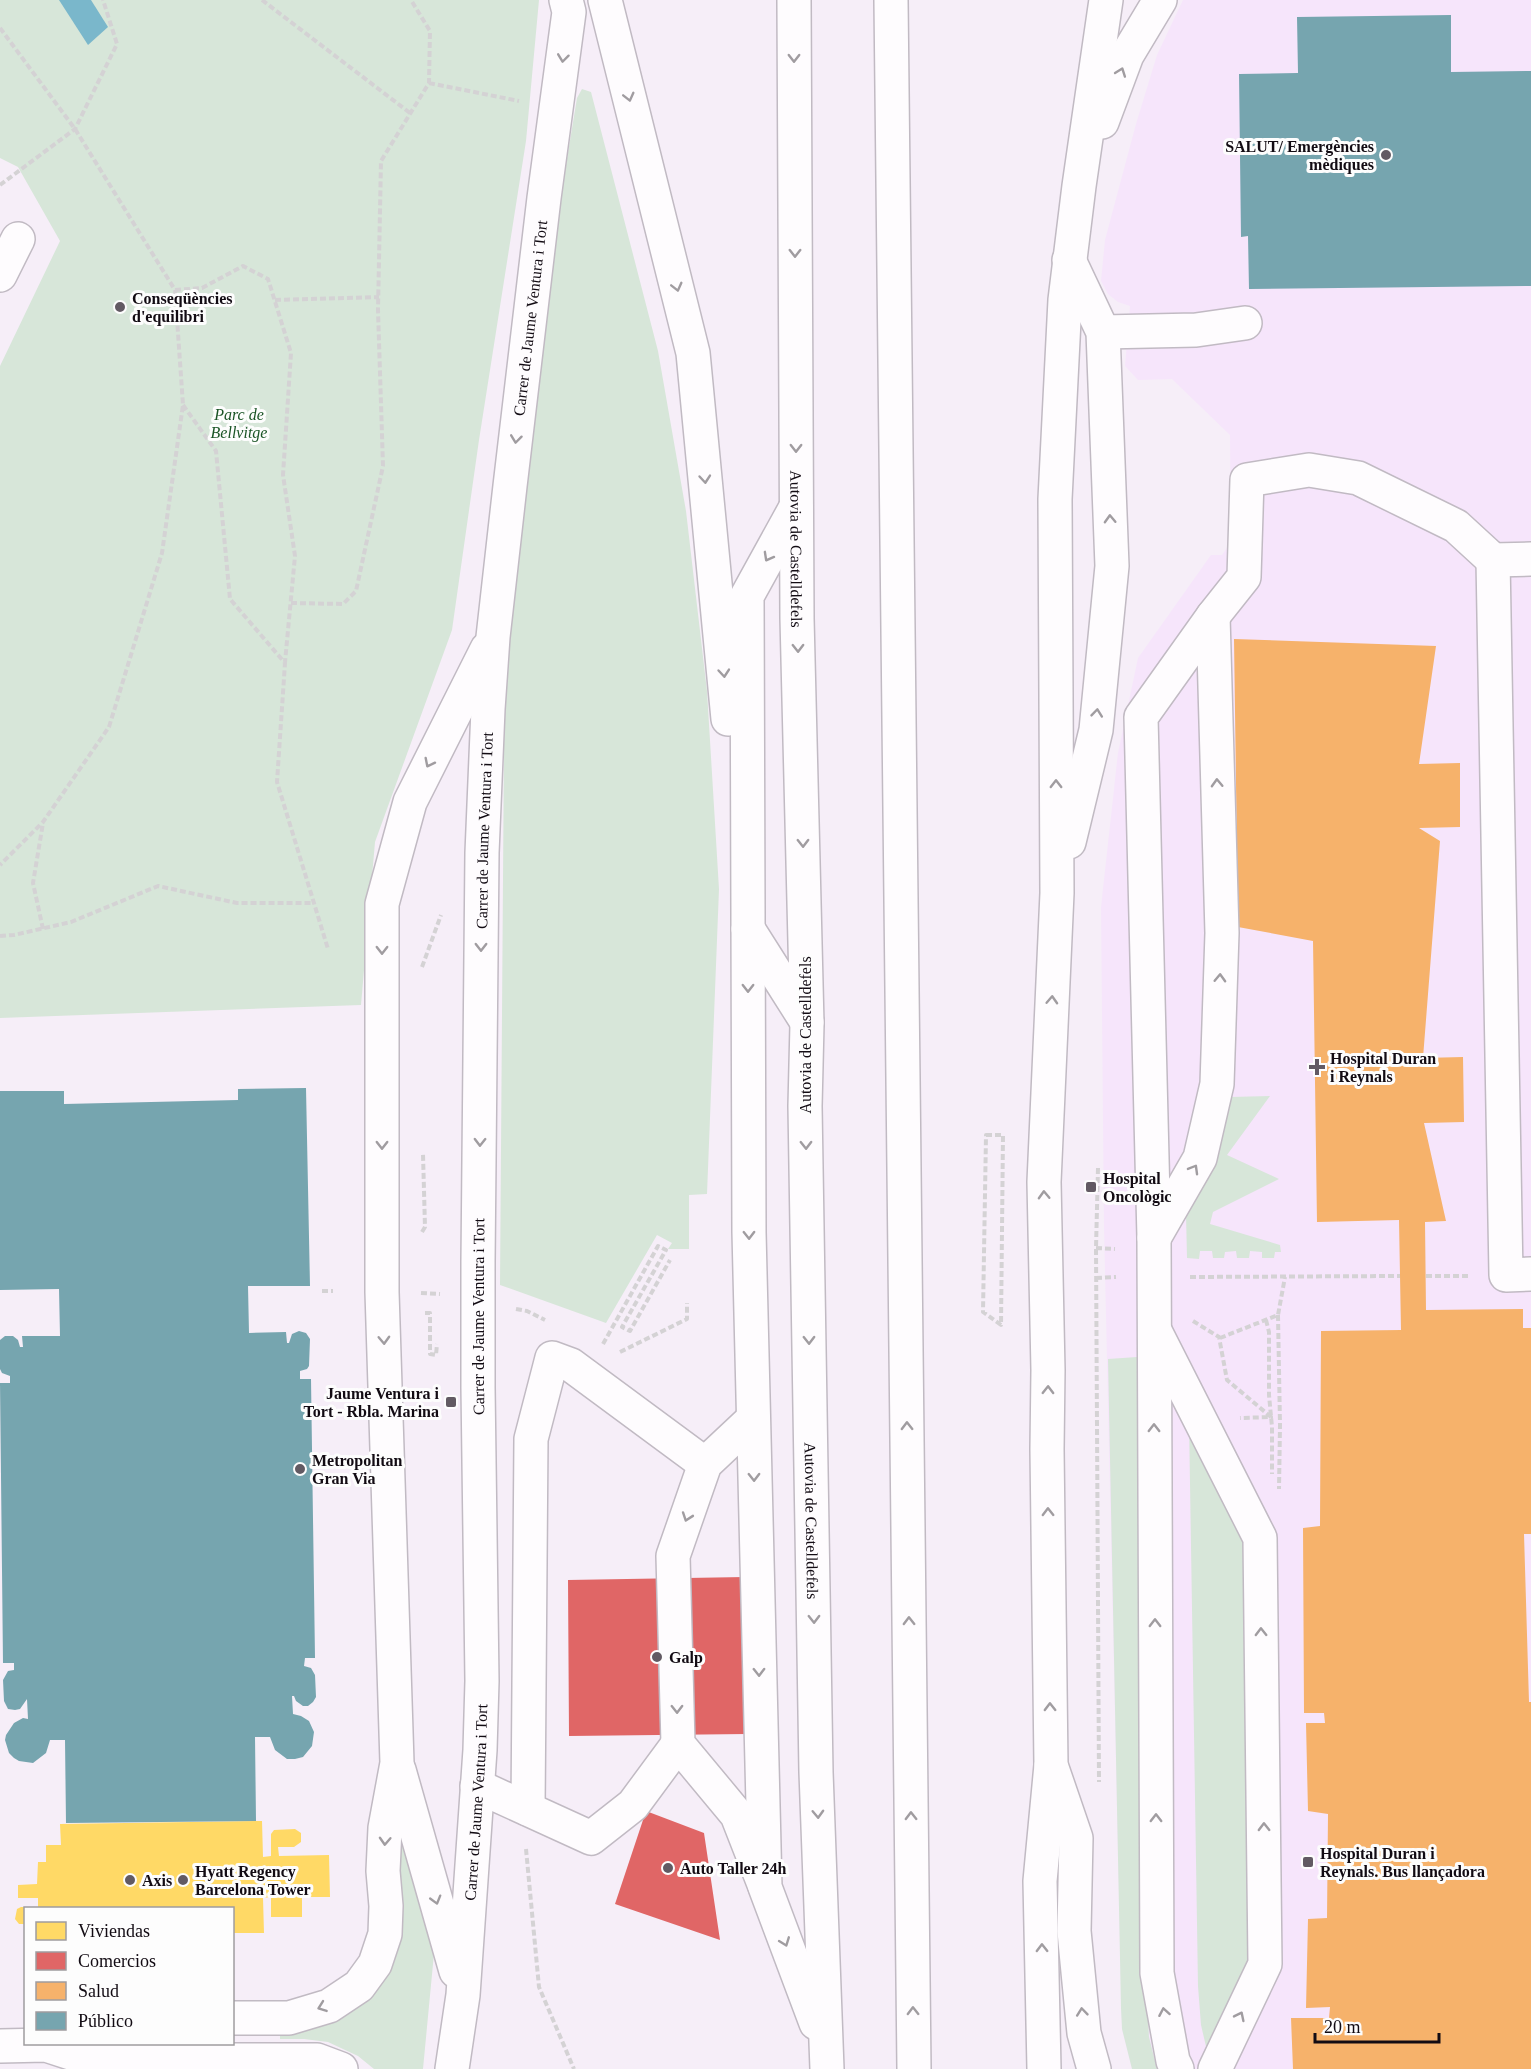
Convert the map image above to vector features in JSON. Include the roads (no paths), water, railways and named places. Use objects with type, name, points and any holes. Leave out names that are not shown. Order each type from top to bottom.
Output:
[{"type":"main road","name":"Carrer de Jaume Ventura i Tort","points":[[452,2069],[463,1995],[482,1682],[478,1375],[482,853],[493,637],[544,198],[569,12],[566,0]]},
{"type":"main road","points":[[605,0],[693,353],[748,929],[807,1024]]},
{"type":"main road","name":"Autovia de Castelldefels","points":[[794,0],[797,618],[807,1024],[805,1106],[816,1748],[826,2059]]},
{"type":"main road","points":[[891,0],[914,2069]]},
{"type":"main road","points":[[1044,2069],[1040,1881],[1051,1765],[1044,1182],[1057,893],[1055,499],[1069,259],[1106,0]]},
{"type":"main road","points":[[1079,186],[1127,55],[1160,0]]},
{"type":"main road","points":[[0,275],[18,239]]},
{"type":"main road","points":[[1057,893],[1095,730],[1112,566],[1103,332],[1069,259]]},
{"type":"main road","points":[[1103,332],[1196,330],[1245,323]]},
{"type":"main road","points":[[1177,2069],[1173,2061],[1157,1973],[1154,1238],[1141,717],[1213,616],[1244,577],[1247,480],[1308,470],[1358,478],[1456,526],[1493,560],[1531,559]]},
{"type":"main road","points":[[765,1887],[748,1177],[747,596],[797,505]]},
{"type":"main road","points":[[1493,560],[1506,1275],[1531,1274]]},
{"type":"main road","points":[[1154,1238],[1200,1158],[1217,1084],[1222,933],[1213,616]]},
{"type":"main road","name":"Carrer de Jaume Ventura i Tort","points":[[234,2018],[289,2018],[328,2006],[359,1986],[375,1964],[385,1934],[386,1906],[383,1871],[385,1828],[397,1763],[382,1292],[382,904],[410,802],[493,637]]},
{"type":"main road","points":[[1153,1327],[1260,1538],[1265,1964],[1215,2069]]},
{"type":"main road","points":[[528,1809],[531,1439],[552,1359],[571,1365],[705,1464]]},
{"type":"main road","points":[[477,1786],[591,1838],[633,1805],[678,1744],[673,1556],[705,1464],[753,1419]]},
{"type":"main road","points":[[678,1744],[737,1815],[826,2059]]},
{"type":"main road","name":"Carrer de Jaume Ventura i Tort","points":[[397,1763],[463,1995]]},
{"type":"main road","points":[[1051,1765],[1076,1838],[1074,1931],[1084,2033],[1094,2069]]},
{"type":"main road","points":[[264,2060],[267,2018]]},
{"type":"main road","points":[[0,2046],[24,2026]]},
{"type":"main road","points":[[0,2046],[46,2045],[93,2060],[317,2060],[341,2069]]},
{"type":"water","points":[[59,0],[91,0],[108,27],[88,45]]},
{"type":"place","name":"SALUT/ Emergències mèdiques","points":[[1386,155]]},
{"type":"place","name":"Conseqüències d'equilibri","points":[[120,307]]},
{"type":"place","name":"Hospital Duran i Reynals","points":[[1317,1067]]},
{"type":"place","name":"Hospital Oncològic","points":[[1091,1187]]},
{"type":"place","name":"Jaume Ventura i Tort - Rbla. Marina","points":[[451,1402]]},
{"type":"place","name":"Metropolitan Gran Via","points":[[300,1469]]},
{"type":"place","name":"Galp","points":[[657,1657]]},
{"type":"place","name":"Hospital Duran i Reynals. Bus llançadora","points":[[1308,1862]]},
{"type":"place","name":"Auto Taller 24h","points":[[668,1868]]},
{"type":"place","name":"Axis","points":[[130,1880]]},
{"type":"place","name":"Hyatt Regency Barcelona Tower","points":[[183,1880]]},
{"type":"park label","name":"Parc de Bellvitge","points":[[239,423]]}]
